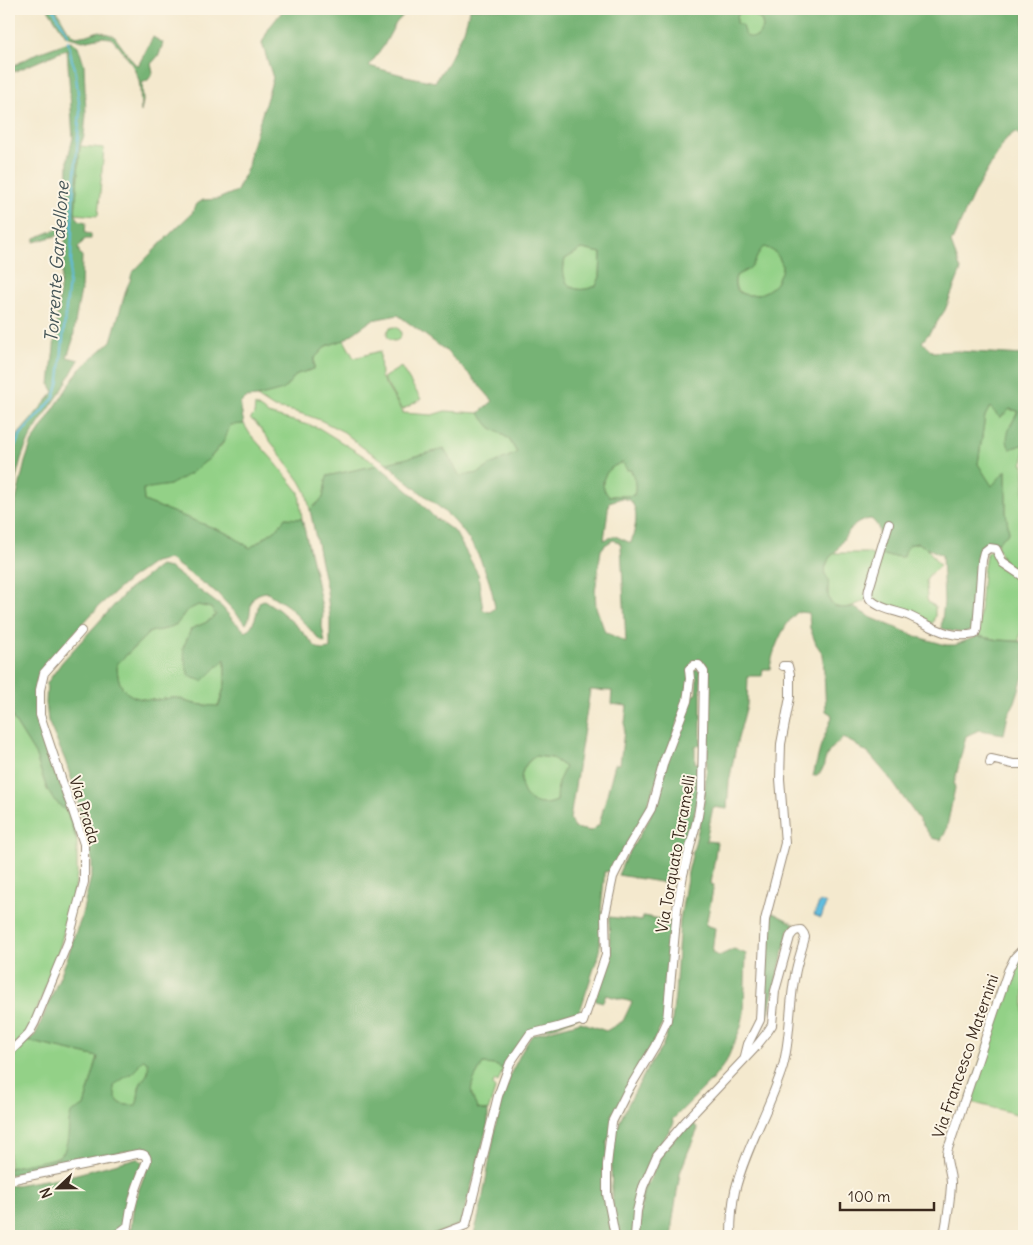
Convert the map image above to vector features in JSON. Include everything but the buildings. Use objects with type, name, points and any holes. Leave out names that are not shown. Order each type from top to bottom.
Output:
[{"type":"street","points":[[889,523],[868,596],[878,605],[907,615],[946,633],[964,636],[974,634],[977,629],[982,560],[984,552],[989,548],[996,549],[1003,563],[1024,577]]},
{"type":"street","name":"Via Prada","points":[[9,1056],[12,1050],[29,1033],[35,1022],[68,942],[84,882],[84,844],[40,715],[40,690],[44,673],[81,631]]},
{"type":"street","name":"Via Torquato Taramelli","points":[[438,1236],[466,1225],[498,1096],[510,1063],[530,1034],[584,1020],[606,955],[605,915],[613,877],[627,849],[651,810],[664,761],[687,700],[690,679],[689,669],[694,665],[699,665],[704,672],[702,791],[677,909],[667,1020],[655,1046],[627,1092],[612,1122],[607,1165],[608,1194],[615,1236]]},
{"type":"street","points":[[745,1058],[748,1044],[760,1020],[765,920],[785,843],[780,779],[781,744],[790,697],[790,682],[789,668],[786,665],[782,666]]},
{"type":"street","points":[[991,759],[1013,764],[1024,764]]},
{"type":"street","points":[[635,1236],[637,1211],[643,1187],[657,1155],[754,1049],[772,1025],[775,991],[790,937],[793,932],[801,930],[805,938],[795,975],[783,1065],[769,1107],[742,1168],[734,1193],[731,1219],[732,1236]]},
{"type":"street","name":"Via Francesco Maternini","points":[[944,1236],[951,1183],[946,1151],[1008,972],[1015,957],[1024,948]]},
{"type":"street","points":[[760,1020],[772,1025]]},
{"type":"street","points":[[9,1180],[141,1153],[145,1155],[147,1158],[130,1208],[128,1226],[115,1236]]},
{"type":"green space","points":[[48,9],[56,9],[68,30],[76,37],[99,31],[114,36],[138,66],[153,37],[163,43],[159,55],[151,64],[153,73],[148,80],[142,83],[143,101],[141,112],[139,81],[135,70],[115,42],[111,38],[102,37],[83,41],[66,36]]},
{"type":"green space","points":[[284,9],[409,9],[396,23],[383,47],[369,66],[435,82],[451,57],[464,30],[470,9],[741,9],[737,17],[737,23],[742,25],[746,35],[757,37],[763,28],[762,21],[749,9],[1024,9],[1024,138],[1015,132],[1006,139],[975,191],[951,243],[961,270],[945,310],[922,342],[933,352],[956,351],[1024,355],[1024,444],[1010,449],[1007,439],[1018,411],[1010,409],[1000,418],[990,407],[985,416],[978,464],[992,486],[1006,470],[1006,512],[1009,533],[998,542],[980,549],[975,629],[954,632],[941,628],[944,602],[942,555],[918,543],[908,547],[904,557],[887,556],[877,553],[879,530],[878,526],[871,519],[858,523],[850,530],[829,559],[824,572],[828,579],[828,591],[832,604],[843,608],[853,607],[872,618],[921,638],[946,645],[955,645],[978,636],[1024,642],[1024,676],[1015,702],[1008,715],[1004,734],[979,730],[966,736],[954,784],[955,788],[946,831],[941,840],[932,838],[888,776],[869,754],[843,738],[826,757],[821,771],[813,776],[821,745],[832,717],[826,711],[823,654],[816,644],[810,628],[809,613],[798,612],[788,623],[776,646],[770,669],[763,669],[762,676],[748,676],[747,705],[729,782],[727,809],[713,807],[706,841],[717,842],[711,884],[714,885],[706,925],[715,928],[712,953],[719,956],[734,949],[746,954],[744,1013],[741,1027],[726,1062],[712,1080],[672,1120],[674,1123],[654,1153],[632,1236],[617,1236],[613,1209],[611,1167],[615,1132],[646,1071],[662,1047],[672,1020],[680,920],[688,872],[703,810],[707,764],[707,685],[709,673],[700,660],[693,663],[684,705],[644,815],[611,871],[604,872],[601,909],[603,913],[599,953],[578,1017],[557,1026],[532,1032],[503,1069],[495,1065],[483,1064],[473,1081],[471,1091],[474,1102],[478,1109],[488,1111],[488,1124],[461,1224],[431,1236],[121,1236],[131,1228],[134,1202],[151,1158],[150,1150],[144,1148],[136,1149],[9,1175],[9,1168],[57,1158],[64,1152],[71,1113],[84,1106],[98,1057],[27,1041],[35,1035],[38,1029],[67,959],[80,922],[92,873],[92,860],[74,787],[65,760],[48,721],[46,703],[47,683],[62,662],[128,590],[160,566],[170,568],[222,607],[246,632],[254,622],[259,602],[264,600],[298,627],[316,647],[322,650],[330,649],[330,619],[327,591],[310,510],[323,498],[327,476],[378,465],[414,496],[434,517],[455,532],[478,574],[483,610],[490,612],[495,608],[485,570],[466,535],[444,512],[387,463],[444,449],[460,476],[479,473],[492,464],[517,453],[509,439],[490,427],[479,413],[493,401],[445,350],[398,315],[372,320],[344,340],[326,346],[314,359],[314,369],[297,374],[283,390],[246,398],[240,404],[244,424],[230,425],[224,441],[210,458],[191,473],[170,485],[143,489],[144,501],[229,534],[250,548],[279,527],[285,518],[302,519],[323,613],[322,626],[325,643],[288,606],[266,592],[255,596],[252,600],[249,619],[246,624],[217,593],[169,559],[154,562],[130,579],[100,605],[54,655],[40,676],[39,720],[52,769],[58,779],[75,826],[77,841],[67,812],[53,799],[47,789],[35,754],[9,712],[9,530],[31,444],[79,370],[111,341],[132,273],[192,213],[197,204],[203,200],[218,199],[237,191],[248,167],[251,150],[273,78],[262,43],[269,28]],"holes":[[[764,247],[772,251],[781,262],[782,267],[777,280],[768,290],[761,293],[754,295],[741,293],[737,290],[735,284],[736,276],[751,267]],[[582,249],[601,253],[600,277],[596,286],[588,289],[574,288],[566,281],[565,259]],[[623,463],[627,470],[631,470],[635,485],[634,495],[609,496],[605,492],[603,480],[615,466]],[[622,498],[630,500],[636,515],[631,543],[615,536],[604,540],[609,502]],[[613,540],[619,542],[621,546],[626,642],[605,632],[596,607],[595,592],[601,550]],[[198,605],[211,608],[216,615],[207,622],[191,629],[183,648],[186,667],[190,677],[203,681],[225,659],[225,684],[219,706],[194,704],[178,698],[157,700],[139,698],[127,692],[119,681],[117,664],[150,632],[166,629],[177,624],[186,611]],[[590,690],[612,691],[611,704],[627,706],[620,764],[615,764],[599,825],[591,831],[574,828],[570,819]],[[536,756],[552,758],[565,767],[558,782],[557,801],[545,804],[535,802],[523,790],[521,781],[527,763]],[[143,1060],[148,1062],[147,1075],[140,1085],[136,1105],[122,1104],[117,1100],[114,1086],[134,1072]]]},
{"type":"green space","points":[[741,9],[750,9],[762,21],[763,28],[757,37],[747,37],[737,23],[737,17]]},
{"type":"green space","points":[[71,41],[78,46],[84,65],[86,115],[84,136],[80,146],[75,214],[79,220],[86,222],[85,233],[91,234],[91,239],[85,239],[78,248],[82,256],[81,290],[73,340],[67,357],[79,360],[24,449],[9,508],[9,449],[13,441],[54,392],[50,385],[66,233],[34,242],[35,238],[67,225],[68,158],[73,138],[67,49],[9,74],[9,68],[38,53]]},
{"type":"green space","points":[[80,146],[104,148],[98,216],[75,214]]},
{"type":"green space","points":[[764,247],[774,252],[781,262],[782,269],[777,280],[768,290],[761,293],[747,295],[741,293],[737,290],[735,284],[736,276],[749,268]]},
{"type":"green space","points":[[582,249],[601,253],[600,277],[596,286],[580,290],[569,286],[564,275],[564,268],[565,259]]},
{"type":"green space","points":[[394,327],[399,329],[401,334],[399,339],[394,341],[389,339],[387,334],[389,329]]},
{"type":"green space","points":[[344,340],[354,358],[380,351],[381,377],[403,413],[432,415],[445,411],[479,413],[490,427],[509,439],[517,453],[492,464],[479,473],[460,476],[408,459],[387,463],[362,447],[344,432],[306,415],[274,408],[257,397],[283,389],[297,374],[314,369],[314,359],[326,346]]},
{"type":"green space","points":[[401,367],[421,399],[402,410],[383,378]]},
{"type":"green space","points":[[255,405],[268,414],[319,428],[378,465],[327,476],[323,498],[310,510],[306,492],[300,481],[255,422],[250,419],[254,415]]},
{"type":"green space","points":[[990,407],[1019,411],[1010,426],[1010,449],[1024,444],[1024,460],[1022,464],[1024,465],[1024,575],[1005,563],[997,547],[998,542],[1009,533],[1006,512],[1006,471],[992,487],[978,464],[985,416]]},
{"type":"green space","points":[[244,424],[250,434],[299,492],[302,519],[285,518],[279,527],[250,548],[229,534],[144,501],[143,488],[170,485],[210,458],[224,442],[230,425]]},
{"type":"green space","points":[[624,463],[634,478],[634,495],[609,496],[603,484],[605,475],[611,468]]},
{"type":"green space","points":[[918,543],[927,548],[940,566],[929,575],[926,581],[927,599],[929,603],[935,606],[935,616],[932,624],[884,605],[873,599],[870,593],[881,554],[906,549],[911,544]]},
{"type":"green space","points":[[993,550],[1024,579],[1024,616],[1019,641],[978,636],[986,555],[989,551]]},
{"type":"green space","points":[[835,553],[868,553],[876,557],[868,599],[845,608],[834,606],[830,602],[828,581],[824,572],[829,558]]},
{"type":"green space","points":[[198,605],[211,608],[216,615],[207,622],[191,629],[225,658],[225,684],[218,707],[191,703],[178,698],[148,700],[132,696],[123,688],[119,681],[117,664],[150,632],[166,629],[177,624],[186,611]]},
{"type":"green space","points":[[694,670],[700,670],[701,681],[701,745],[695,746],[695,763],[700,763],[700,791],[678,885],[618,875],[625,859],[648,821],[691,696],[696,694],[697,677],[693,675]]},
{"type":"green space","points":[[9,712],[35,754],[47,789],[53,799],[67,812],[77,841],[77,874],[58,954],[32,1023],[28,1031],[9,1052]]},
{"type":"green space","points":[[536,756],[552,758],[565,767],[557,801],[545,804],[535,803],[528,798],[523,790],[521,781],[523,772],[527,763]]},
{"type":"green space","points":[[771,912],[795,924],[789,930],[768,1015],[765,1018],[763,1016],[764,991]]},
{"type":"green space","points":[[643,916],[672,921],[665,1019],[642,1064],[607,1142],[612,1236],[467,1236],[474,1234],[481,1207],[500,1102],[522,1051],[532,1035],[581,1022],[606,1031],[623,1021],[632,1002],[606,995],[603,1002],[595,1000],[610,955],[609,917],[642,921]]},
{"type":"green space","points":[[1024,954],[1024,1116],[967,1101],[1011,973],[1017,958]]},
{"type":"green space","points":[[27,1041],[98,1057],[84,1106],[69,1122],[68,1143],[63,1153],[46,1160],[9,1168],[9,1071],[13,1054],[21,1043]]},
{"type":"green space","points":[[143,1059],[148,1062],[148,1070],[140,1085],[136,1106],[122,1104],[117,1100],[114,1086],[134,1072]]},
{"type":"green space","points":[[483,1064],[495,1065],[503,1069],[498,1082],[495,1081],[493,1084],[495,1090],[488,1111],[478,1109],[471,1091],[473,1081]]},
{"type":"green space","points":[[691,1120],[698,1129],[680,1173],[672,1236],[638,1236],[643,1195],[662,1152]]},
{"type":"green space","points":[[137,1158],[143,1163],[128,1204],[125,1226],[111,1236],[9,1236],[9,1186],[69,1176]]},
{"type":"water","points":[[820,901],[826,904],[821,918],[814,915]]},
{"type":"waterway","name":"Torrente Gardellone","points":[[53,9],[68,35]]},
{"type":"waterway","name":"Torrente Gardellone","points":[[9,469],[12,452],[21,434],[54,398],[59,381],[71,263],[73,198],[80,111],[75,68],[68,41]]}]
